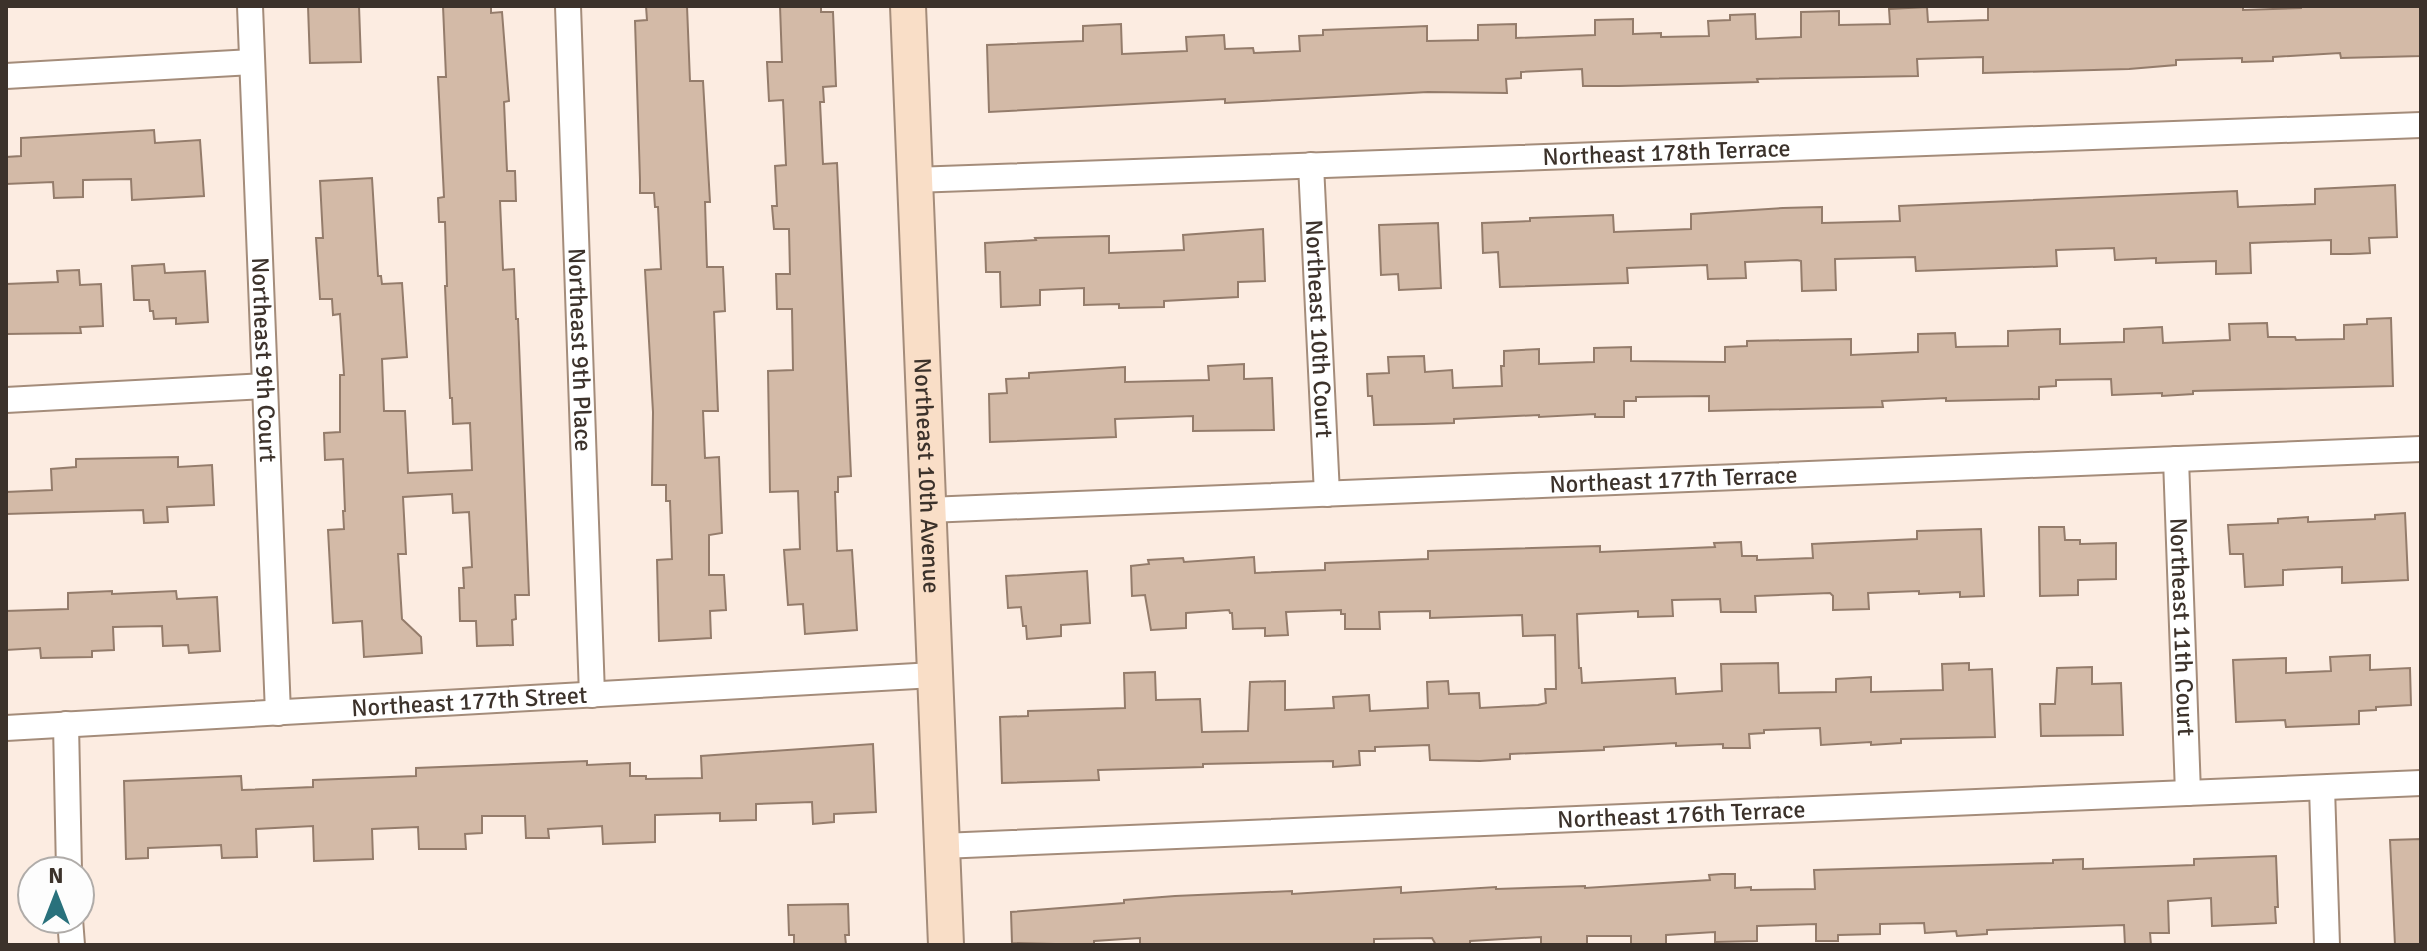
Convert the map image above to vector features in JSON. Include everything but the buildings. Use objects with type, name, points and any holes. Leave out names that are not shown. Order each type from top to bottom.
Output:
[{"type":"street","name":"Northeast 9th Court","points":[[250,6],[278,713]]},
{"type":"street","name":"Northeast 9th Place","points":[[568,6],[592,695]]},
{"type":"street","name":"Northeast 10th Avenue","points":[[908,6],[946,945]]},
{"type":"street","points":[[6,76],[252,62]]},
{"type":"street","name":"Northeast 178th Terrace","points":[[913,180],[2421,125]]},
{"type":"street","name":"Northeast 10th Court","points":[[1311,165],[1327,494]]},
{"type":"street","points":[[6,400],[265,386]]},
{"type":"street","name":"Northeast 177th Terrace","points":[[928,510],[2421,449]]},
{"type":"street","name":"Northeast 11th Court","points":[[2176,459],[2188,793]]},
{"type":"street","name":"Northeast 177th Street","points":[[6,728],[934,675]]},
{"type":"street","points":[[66,724],[69,855]]},
{"type":"street","name":"Northeast 176th Terrace","points":[[942,846],[2421,783]]},
{"type":"street","points":[[2322,788],[2327,945]]}]
